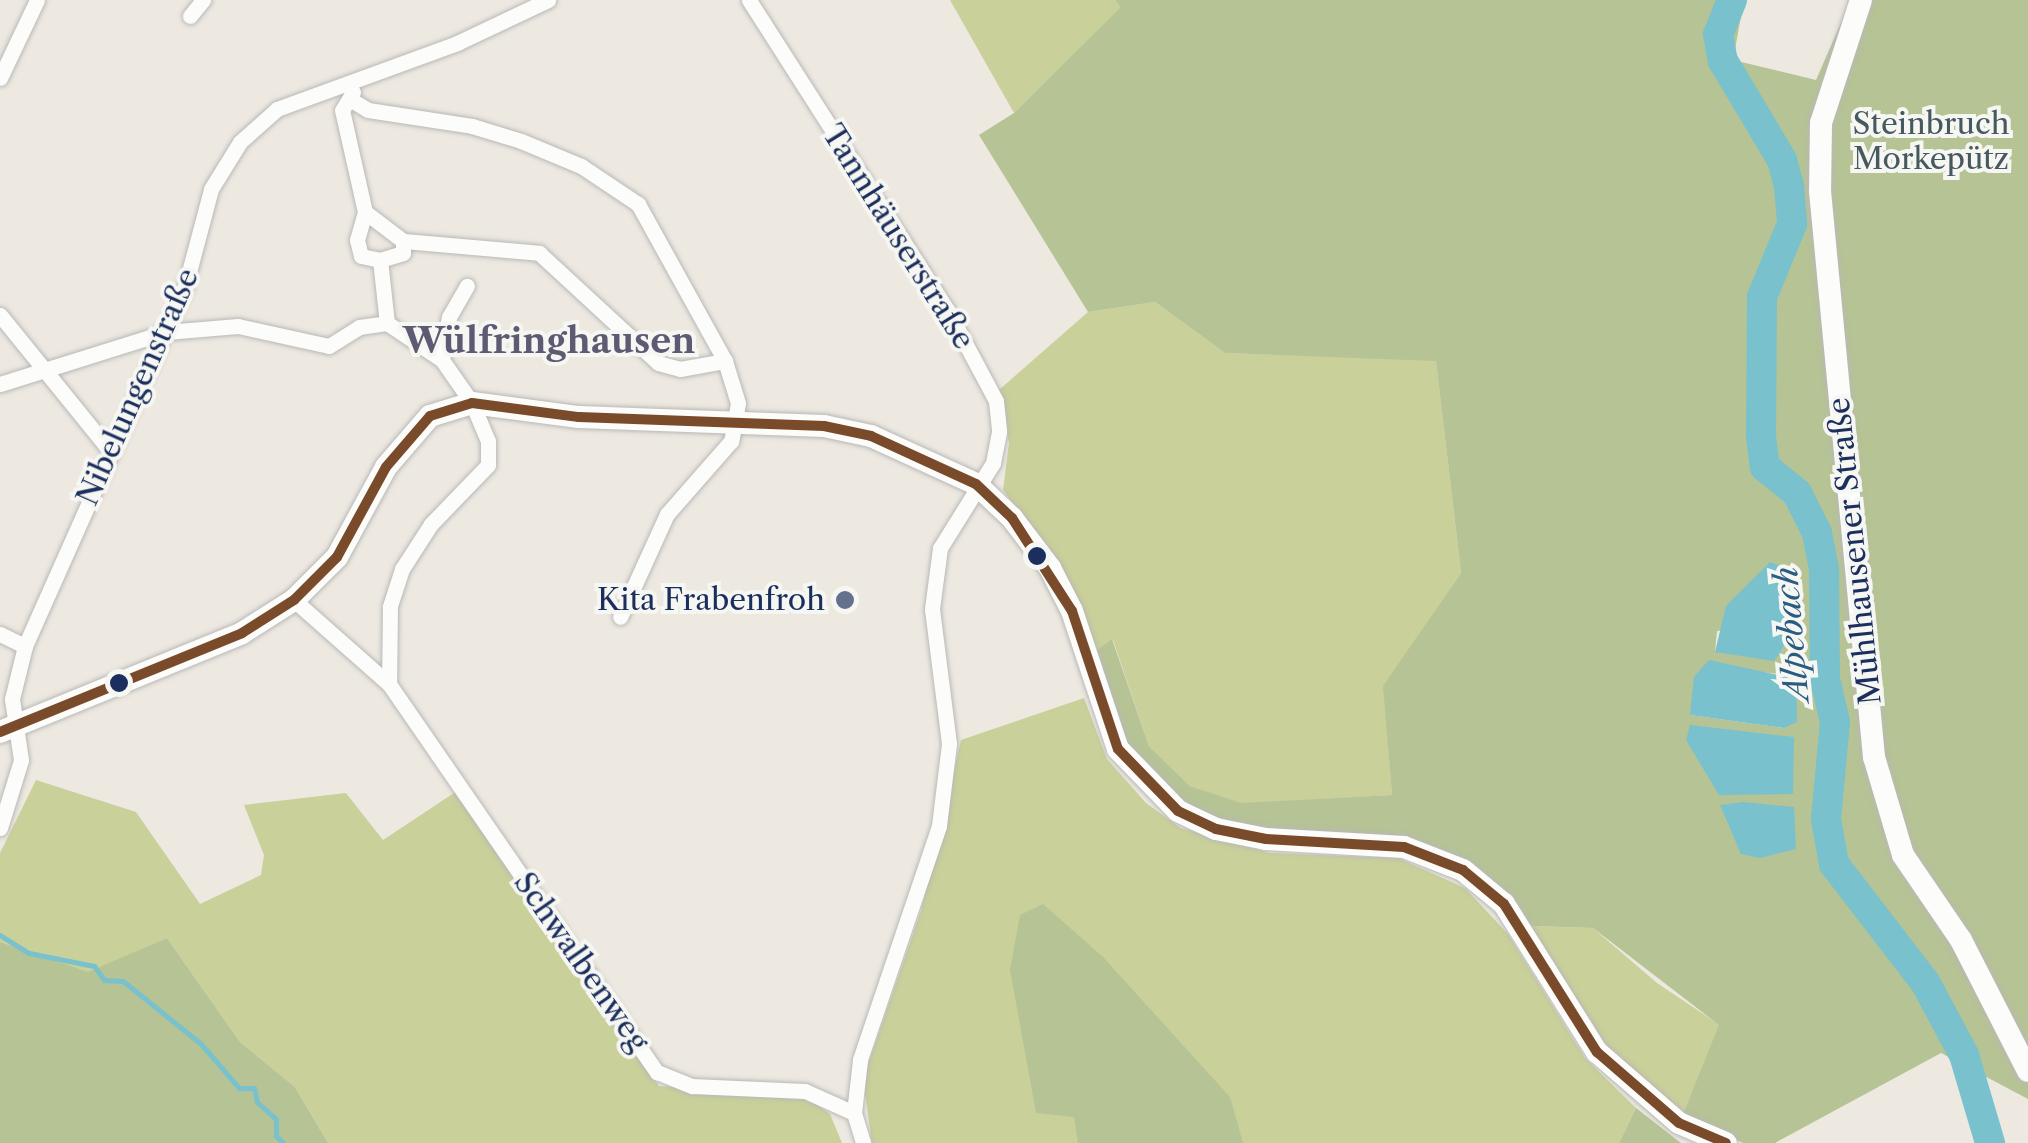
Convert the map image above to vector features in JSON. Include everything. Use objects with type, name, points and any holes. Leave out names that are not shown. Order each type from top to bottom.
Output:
[{"type":"street","points":[[0,78],[38,0]]},
{"type":"street","points":[[190,16],[203,0]]},
{"type":"street","name":"Nibelungenstraße","points":[[0,828],[21,760],[8,731],[25,646],[186,287],[211,189],[240,142],[276,109],[516,7],[548,0]]},
{"type":"street","name":"Tannhäuserstraße","points":[[749,0],[948,311],[996,401],[999,432],[992,463],[940,548],[932,609],[949,744],[939,826],[860,1060],[854,1113]]},
{"type":"street","name":"Mühlhausener Straße","points":[[1861,0],[1822,123],[1820,191],[1874,758],[1903,855],[1970,956],[2028,1072]]},
{"type":"street","points":[[339,85],[332,96],[347,106],[472,126],[521,141],[581,166],[638,204],[725,362],[738,403],[731,440],[651,540],[620,617]]},
{"type":"street","points":[[347,106],[365,212],[356,240],[361,256],[380,260],[403,253],[403,240]]},
{"type":"street","points":[[365,212],[403,240],[539,253],[658,363],[680,368],[725,362]]},
{"type":"street","points":[[380,260],[387,323]]},
{"type":"street","points":[[442,360],[449,318],[466,286]]},
{"type":"street","points":[[0,315],[110,451]]},
{"type":"street","points":[[0,384],[166,332],[238,326],[328,346],[359,328],[387,323],[442,360],[472,403],[488,442],[488,465],[431,524],[402,568],[390,607],[389,684]]},
{"type":"street","points":[[8,731],[242,633],[294,600],[336,557],[410,436],[430,416],[472,403],[579,416],[735,419],[871,436],[976,484],[1050,568],[1072,611],[1118,749],[1143,781],[1178,812],[1216,829],[1404,848],[1463,870],[1504,904],[1596,1052],[1679,1123],[1726,1143]]},
{"type":"street","name":"Schwalbenweg","points":[[294,600],[389,684],[656,1072],[692,1086],[805,1091],[854,1113]]},
{"type":"street","points":[[0,634],[25,646]]},
{"type":"street","points":[[854,1113],[863,1143]]},
{"type":"green space","points":[[950,0],[1115,0],[1122,7],[1014,113]]},
{"type":"green space","name":"Steinbruch Morkepütz","points":[[1115,0],[1744,0],[1733,60],[1816,80],[1851,0],[2028,0],[2028,1099],[1941,1053],[1775,1143],[1743,1143],[1683,1114],[1719,1025],[1593,928],[1530,926],[1464,864],[1266,832],[1184,807],[1127,747],[1093,653],[1112,639],[1149,746],[1190,786],[1241,803],[1392,795],[1383,686],[1461,573],[1436,361],[1225,353],[1155,302],[1088,312],[979,135],[1014,113],[1121,7]],"holes":[[[1796,622],[1780,653],[1715,651],[1717,631]],[[1750,671],[1790,675],[1784,728],[1690,715]]]},
{"type":"green space","points":[[1155,302],[1225,353],[1436,360],[1461,573],[1384,686],[1392,795],[1241,804],[1190,786],[1149,746],[1113,640],[1092,653],[1058,565],[1003,490],[1009,443],[999,390],[1088,312]]},
{"type":"green space","points":[[1084,698],[1107,759],[1146,803],[1181,828],[1270,853],[1398,858],[1465,888],[1508,934],[1585,1058],[1636,1108],[1619,1143],[872,1143],[863,1079],[921,911],[961,740]]},
{"type":"green space","points":[[36,780],[136,812],[200,904],[261,875],[264,855],[244,805],[346,793],[383,840],[457,791],[659,1086],[804,1096],[830,1114],[842,1143],[328,1143],[295,1087],[240,1042],[167,938],[88,973],[0,942],[0,853]]},
{"type":"green space","points":[[1043,904],[1103,957],[1230,1097],[1243,1143],[1078,1143],[1074,1117],[1036,1113],[1010,970],[1020,915]]},
{"type":"green space","points":[[1530,926],[1593,928],[1657,983],[1720,1025],[1683,1114],[1610,1055]]},
{"type":"green space","points":[[167,938],[240,1042],[295,1087],[328,1143],[0,1143],[0,942],[88,972]]},
{"type":"green space","points":[[1636,1108],[1681,1143],[1619,1143]]},
{"type":"water","points":[[1770,562],[1796,572],[1796,623],[1780,653],[1774,661],[1715,652],[1726,606]]},
{"type":"water","points":[[1709,660],[1796,679],[1797,722],[1784,728],[1690,715],[1694,677]]},
{"type":"water","points":[[1690,725],[1794,737],[1793,794],[1719,795],[1686,740]]},
{"type":"water","points":[[1743,802],[1794,807],[1796,849],[1760,858],[1741,854],[1720,805]]},
{"type":"waterway","name":"Alpebach","points":[[1732,0],[1718,34],[1723,61],[1782,160],[1789,187],[1792,224],[1762,297],[1761,436],[1765,467],[1797,493],[1817,533],[1824,570],[1825,679],[1835,722],[1826,819],[1834,864],[1925,982],[1964,1055],[1990,1143]]},
{"type":"waterway","points":[[0,935],[29,953],[94,966],[104,980],[123,981],[201,1044],[239,1088],[254,1088],[257,1102],[276,1119],[276,1136],[283,1143]]},
{"type":"transit line","points":[[0,732],[242,633],[294,600],[337,557],[386,467],[430,416],[472,403],[579,417],[824,426],[871,436],[976,484],[1012,518],[1072,611],[1118,749],[1178,811],[1216,829],[1266,839],[1404,847],[1463,870],[1504,904],[1597,1052],[1679,1123],[1726,1143]]},
{"type":"place","name":"Kita Frabenfroh","points":[[845,600]]},
{"type":"district","name":"Wülfringhausen","points":[[549,341]]}]
